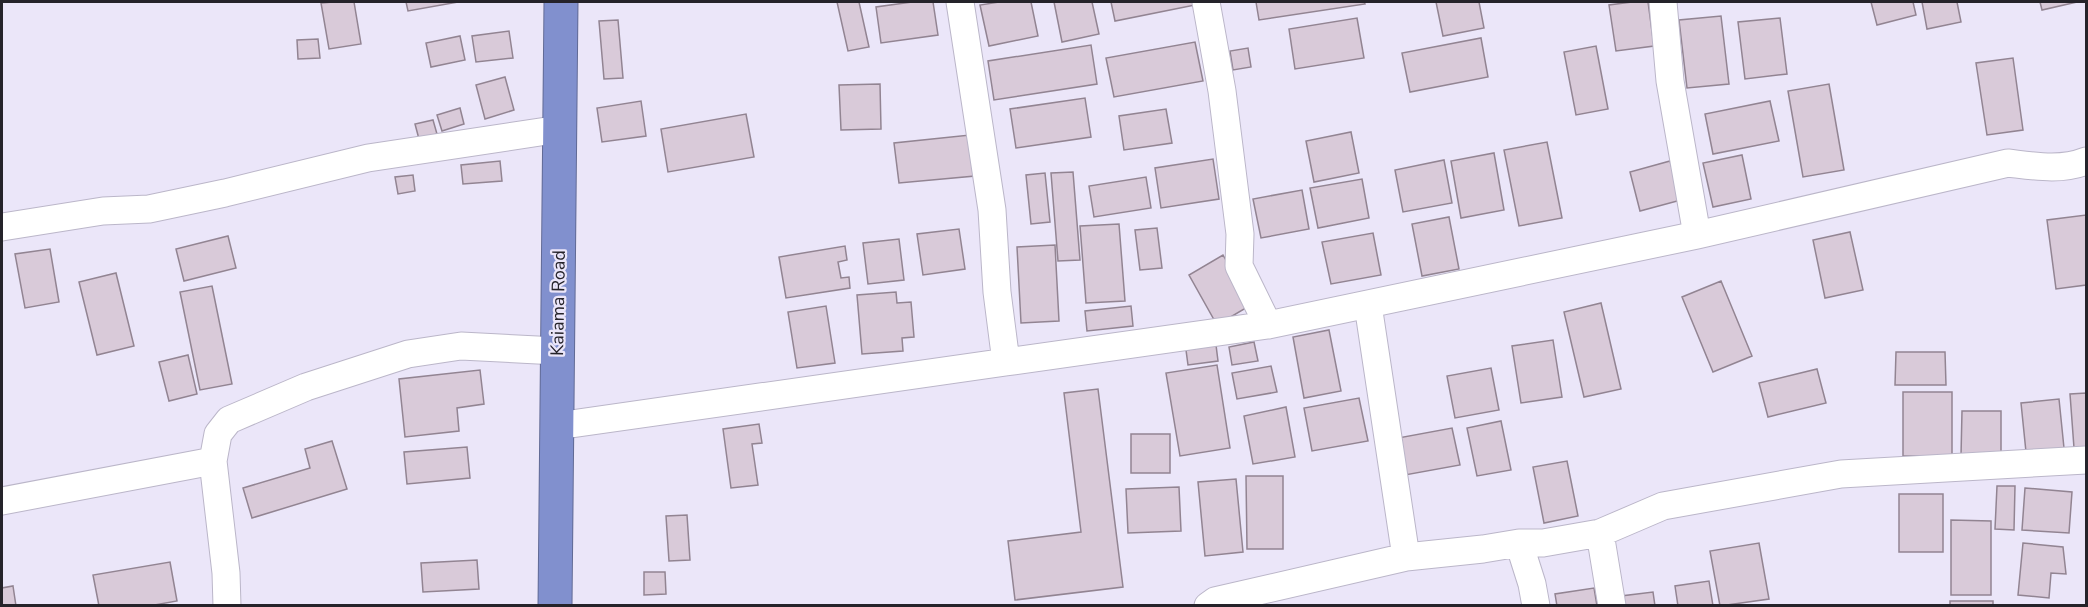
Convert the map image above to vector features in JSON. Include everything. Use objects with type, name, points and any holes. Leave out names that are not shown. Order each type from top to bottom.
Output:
[{"type":"highway","name":"Kaiama Road","points":[[555,606],[561,2]]},
{"type":"street","points":[[960,2],[992,210],[997,292],[1006,362]]},
{"type":"street","points":[[1206,2],[1222,91],[1240,234],[1239,266],[1268,325]]},
{"type":"street","points":[[1663,2],[1670,81],[1697,235]]},
{"type":"street","points":[[2,227],[103,210],[149,209],[368,158],[560,129]]},
{"type":"street","points":[[556,426],[1268,325],[1697,235],[2008,164],[2056,167],[2076,165],[2086,161]]},
{"type":"street","points":[[1368,305],[1406,557]]},
{"type":"street","points":[[227,606],[226,573],[213,461],[218,434],[229,420],[306,387],[408,354],[461,346],[557,351]]},
{"type":"street","points":[[1208,606],[1215,601],[1406,557],[1519,543],[1543,543],[1600,533],[1663,506],[1841,474],[2086,460]]},
{"type":"street","points":[[2,501],[213,461]]},
{"type":"street","points":[[1600,533],[1612,606]]},
{"type":"street","points":[[1519,543],[1532,584],[1536,606]]},
{"type":"building","points":[[354,2],[361,44],[329,49],[321,3]]},
{"type":"building","points":[[406,2],[458,2],[408,11]]},
{"type":"building","points":[[837,2],[859,2],[869,47],[848,51]]},
{"type":"building","points":[[912,2],[933,2],[938,35],[881,43],[876,7]]},
{"type":"building","points":[[999,2],[1031,2],[1038,36],[989,46],[980,5]]},
{"type":"building","points":[[1054,2],[1092,2],[1099,34],[1062,42]]},
{"type":"building","points":[[1111,2],[1199,2],[1200,4],[1115,21]]},
{"type":"building","points":[[1256,2],[1364,2],[1365,4],[1259,20]]},
{"type":"building","points":[[1436,2],[1479,2],[1484,28],[1443,36]]},
{"type":"building","points":[[1648,2],[1654,46],[1616,51],[1609,5]]},
{"type":"building","points":[[1871,2],[1913,2],[1916,15],[1877,25]]},
{"type":"building","points":[[1922,2],[1957,2],[1961,22],[1927,29]]},
{"type":"building","points":[[2040,2],[2077,2],[2042,10]]},
{"type":"building","points":[[1721,16],[1729,84],[1687,88],[1679,20]]},
{"type":"building","points":[[1357,18],[1364,58],[1295,69],[1289,29]]},
{"type":"building","points":[[1780,18],[1787,74],[1745,79],[1738,22]]},
{"type":"building","points":[[618,20],[623,78],[604,79],[599,21]]},
{"type":"building","points":[[509,31],[513,58],[476,62],[472,36]]},
{"type":"building","points":[[460,36],[465,60],[431,67],[426,43]]},
{"type":"building","points":[[1481,38],[1488,77],[1410,92],[1402,53]]},
{"type":"building","points":[[318,39],[320,58],[298,59],[297,40]]},
{"type":"building","points":[[1195,42],[1203,81],[1114,97],[1106,58]]},
{"type":"building","points":[[1091,45],[1097,84],[994,100],[988,61]]},
{"type":"building","points":[[1596,46],[1608,109],[1576,115],[1564,52]]},
{"type":"building","points":[[1248,48],[1251,67],[1233,70],[1230,51]]},
{"type":"building","points":[[2013,58],[2023,130],[1987,135],[1976,63]]},
{"type":"building","points":[[505,77],[514,110],[485,119],[476,85]]},
{"type":"building","points":[[880,84],[881,129],[841,130],[839,85]]},
{"type":"building","points":[[1829,84],[1844,170],[1803,177],[1788,91]]},
{"type":"building","points":[[1085,98],[1091,137],[1016,148],[1010,109]]},
{"type":"building","points":[[641,101],[646,136],[602,142],[597,108]]},
{"type":"building","points":[[1770,101],[1779,141],[1713,154],[1705,114]]},
{"type":"building","points":[[460,108],[464,124],[442,131],[437,115]]},
{"type":"building","points":[[1166,109],[1172,143],[1124,150],[1119,116]]},
{"type":"building","points":[[746,114],[754,157],[668,172],[661,129]]},
{"type":"building","points":[[433,120],[437,134],[419,139],[415,124]]},
{"type":"building","points":[[1351,132],[1359,173],[1314,182],[1306,141]]},
{"type":"building","points":[[970,135],[975,176],[899,183],[894,143]]},
{"type":"building","points":[[1547,142],[1562,218],[1519,226],[1504,150]]},
{"type":"building","points":[[1494,153],[1504,210],[1461,218],[1451,161]]},
{"type":"building","points":[[1742,155],[1751,199],[1713,207],[1703,163]]},
{"type":"building","points":[[1213,159],[1219,199],[1161,208],[1155,168]]},
{"type":"building","points":[[1444,160],[1452,203],[1403,212],[1395,170]]},
{"type":"building","points":[[500,161],[502,181],[463,184],[461,165]]},
{"type":"building","points":[[1670,161],[1681,200],[1640,211],[1630,172]]},
{"type":"building","points":[[1073,172],[1080,260],[1058,261],[1051,173]]},
{"type":"building","points":[[1045,173],[1050,222],[1031,224],[1026,175]]},
{"type":"building","points":[[413,175],[415,191],[398,194],[395,177]]},
{"type":"building","points":[[1146,177],[1151,208],[1094,217],[1089,186]]},
{"type":"building","points":[[1362,179],[1369,218],[1318,228],[1310,188]]},
{"type":"building","points":[[1302,190],[1309,229],[1261,238],[1253,199]]},
{"type":"building","points":[[2086,215],[2086,285],[2056,289],[2047,220]]},
{"type":"building","points":[[1449,217],[1459,269],[1422,276],[1412,224]]},
{"type":"building","points":[[1119,224],[1125,301],[1086,303],[1080,226]]},
{"type":"building","points":[[1157,228],[1162,268],[1140,270],[1135,230]]},
{"type":"building","points":[[959,229],[965,269],[923,275],[917,234]]},
{"type":"building","points":[[1850,232],[1863,290],[1825,298],[1813,240]]},
{"type":"building","points":[[1373,233],[1381,275],[1331,284],[1322,242]]},
{"type":"building","points":[[228,236],[236,268],[184,281],[176,249]]},
{"type":"building","points":[[899,239],[904,280],[868,284],[863,243]]},
{"type":"building","points":[[1055,245],[1059,321],[1021,323],[1017,247]]},
{"type":"building","points":[[845,246],[847,260],[838,262],[841,278],[849,277],[850,288],[786,298],[779,257]]},
{"type":"building","points":[[50,249],[59,302],[25,308],[15,254]]},
{"type":"building","points":[[1223,255],[1251,305],[1217,325],[1189,275]]},
{"type":"building","points":[[116,273],[134,346],[97,355],[79,282]]},
{"type":"building","points":[[1721,281],[1752,356],[1713,372],[1682,297]]},
{"type":"building","points":[[212,286],[232,384],[200,390],[180,292]]},
{"type":"building","points":[[896,292],[897,303],[911,302],[914,337],[902,338],[903,351],[862,354],[857,295]]},
{"type":"building","points":[[1601,303],[1621,389],[1584,397],[1564,312]]},
{"type":"building","points":[[826,306],[835,363],[797,368],[788,312]]},
{"type":"building","points":[[1131,306],[1133,326],[1087,331],[1085,311]]},
{"type":"building","points":[[1329,330],[1341,391],[1304,398],[1293,337]]},
{"type":"building","points":[[1553,340],[1562,397],[1521,403],[1512,346]]},
{"type":"building","points":[[1254,342],[1258,361],[1232,365],[1229,347]]},
{"type":"building","points":[[1216,345],[1218,361],[1188,365],[1186,350]]},
{"type":"building","points":[[1896,352],[1945,352],[1946,385],[1895,385]]},
{"type":"building","points":[[188,355],[197,394],[169,401],[159,362]]},
{"type":"building","points":[[1217,365],[1230,448],[1180,456],[1166,373]]},
{"type":"building","points":[[1271,366],[1277,392],[1237,399],[1232,373]]},
{"type":"building","points":[[1491,368],[1499,410],[1455,418],[1447,376]]},
{"type":"building","points":[[1817,369],[1826,403],[1768,417],[1759,383]]},
{"type":"building","points":[[480,370],[484,404],[457,408],[459,431],[405,437],[399,379]]},
{"type":"building","points":[[1098,389],[1123,587],[1015,600],[1008,541],[1081,532],[1064,393]]},
{"type":"building","points":[[1903,392],[1952,392],[1952,456],[1903,456]]},
{"type":"building","points":[[2086,393],[2086,447],[2074,448],[2070,394]]},
{"type":"building","points":[[1359,398],[1368,441],[1312,451],[1304,408]]},
{"type":"building","points":[[2059,399],[2064,448],[2026,452],[2021,403]]},
{"type":"building","points":[[1286,407],[1295,457],[1253,464],[1244,416]]},
{"type":"building","points":[[1962,411],[2001,411],[2001,456],[1961,456]]},
{"type":"building","points":[[1501,421],[1511,470],[1477,476],[1467,428]]},
{"type":"building","points":[[759,424],[762,443],[752,444],[758,485],[731,488],[723,429]]},
{"type":"building","points":[[1452,428],[1460,465],[1405,475],[1398,438]]},
{"type":"building","points":[[1131,434],[1170,434],[1170,473],[1131,473]]},
{"type":"building","points":[[332,441],[347,489],[252,518],[243,488],[310,468],[305,449]]},
{"type":"building","points":[[467,447],[470,478],[407,484],[404,452]]},
{"type":"building","points":[[1567,461],[1578,516],[1544,523],[1533,467]]},
{"type":"building","points":[[1246,476],[1283,476],[1283,549],[1247,549]]},
{"type":"building","points":[[1236,479],[1243,552],[1205,556],[1198,482]]},
{"type":"building","points":[[1997,486],[2015,486],[2014,530],[1995,529]]},
{"type":"building","points":[[1179,487],[1181,531],[1128,533],[1126,489]]},
{"type":"building","points":[[2025,488],[2072,492],[2069,533],[2022,530]]},
{"type":"building","points":[[1899,494],[1943,494],[1943,552],[1899,552]]},
{"type":"building","points":[[687,515],[690,560],[669,561],[666,516]]},
{"type":"building","points":[[1951,520],[1991,521],[1991,595],[1951,595]]},
{"type":"building","points":[[1759,543],[1769,599],[1720,606],[1710,551]]},
{"type":"building","points":[[2023,543],[2063,547],[2066,574],[2051,573],[2049,598],[2018,595]]},
{"type":"building","points":[[477,560],[479,589],[423,592],[421,563]]},
{"type":"building","points":[[170,562],[177,601],[149,606],[99,606],[93,575]]},
{"type":"building","points":[[644,572],[665,572],[666,594],[644,595]]},
{"type":"building","points":[[1709,581],[1713,606],[1678,606],[1675,586]]},
{"type":"building","points":[[13,586],[16,606],[2,606],[2,588]]},
{"type":"building","points":[[1594,588],[1597,606],[1557,606],[1555,594]]},
{"type":"building","points":[[1653,592],[1655,606],[1622,606],[1621,596]]},
{"type":"building","points":[[1950,601],[1993,601],[1993,606],[1950,606]]}]
